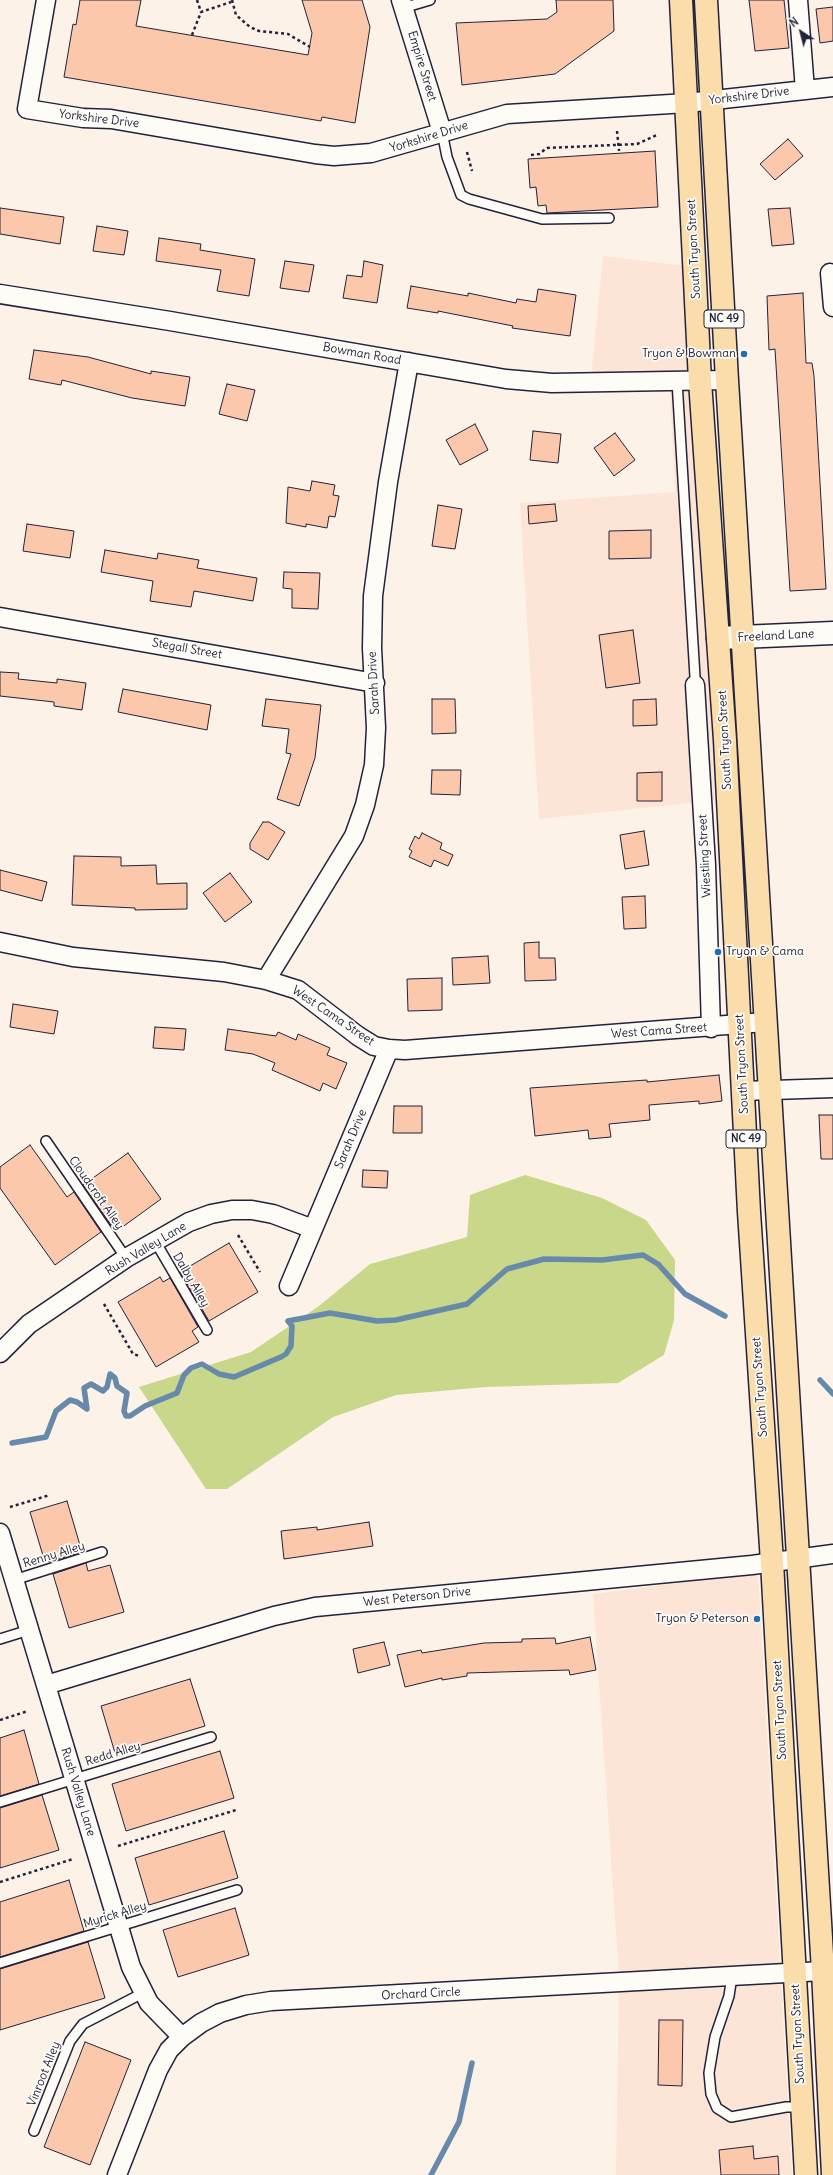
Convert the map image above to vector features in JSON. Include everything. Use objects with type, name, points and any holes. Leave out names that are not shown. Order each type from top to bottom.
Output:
[{"type":"main road","name":"South Tryon Street","points":[[681,0],[700,381],[718,638],[749,1212],[772,1562],[806,2175]]},
{"type":"main road","name":"South Tryon Street","points":[[706,0],[833,2174]]},
{"type":"street","name":"Yorkshire Drive","points":[[46,0],[27,109],[83,118],[111,119],[334,156],[371,153],[507,114],[521,112],[713,101],[833,86]]},
{"type":"street","points":[[798,0],[805,90]]},
{"type":"street","name":"Empire Street","points":[[402,4],[442,132]]},
{"type":"street","points":[[830,272],[833,307]]},
{"type":"street","name":"Bowman Road","points":[[0,294],[529,382],[727,380]]},
{"type":"street","name":"Sarah Drive","points":[[266,980],[354,836],[365,805],[374,765],[376,728],[375,683],[372,648],[376,570],[388,482],[410,362]]},
{"type":"street","name":"Stegall Street","points":[[0,617],[375,683]]},
{"type":"street","name":"Freeland Lane","points":[[718,638],[833,633]]},
{"type":"street","name":"Wiestling Street","points":[[695,681],[706,865],[711,1028]]},
{"type":"street","name":"West Cama Street","points":[[0,942],[73,957],[224,972],[266,980],[298,990],[358,1036],[374,1046],[389,1049],[405,1050],[711,1028],[765,1022]]},
{"type":"street","name":"Sarah Drive","points":[[289,1286],[389,1049]]},
{"type":"street","points":[[743,1091],[833,1088]]},
{"type":"street","name":"Rush Valley Lane","points":[[0,1353],[29,1324],[126,1258],[197,1219],[211,1214],[232,1210],[252,1210],[273,1214],[313,1229]]},
{"type":"street","name":"Rush Valley Lane","points":[[0,1533],[131,1967],[143,1993],[157,2012],[182,2036]]},
{"type":"street","name":"West Peterson Drive","points":[[46,1686],[274,1616],[315,1607],[772,1562],[833,1554]]},
{"type":"street","name":"Orchard Circle","points":[[117,2175],[158,2070],[170,2050],[182,2036],[200,2023],[246,2005],[271,2001],[822,1971]]},
{"type":"lane","points":[[402,4],[430,0]]},
{"type":"lane","points":[[442,132],[447,157],[461,195],[469,199],[542,219],[609,218]]},
{"type":"lane","points":[[677,381],[695,681]]},
{"type":"lane","name":"Cloudcroft Alley","points":[[46,1141],[126,1258]]},
{"type":"lane","name":"Dalby Alley","points":[[155,1241],[207,1330]]},
{"type":"lane","name":"Renny Alley","points":[[14,1580],[102,1552]]},
{"type":"lane","points":[[0,1640],[29,1630]]},
{"type":"lane","name":"Redd Alley","points":[[0,1802],[211,1737]]},
{"type":"lane","name":"Myrick Alley","points":[[0,1963],[237,1890]]},
{"type":"lane","points":[[732,1976],[729,1996],[715,2037],[709,2073],[711,2094],[717,2108],[731,2117],[786,2107],[802,2107]]},
{"type":"lane","name":"Vinroot Alley","points":[[34,2131],[70,2041],[84,2024],[143,1993]]},
{"type":"path","points":[[192,35],[201,12],[197,0]]},
{"type":"path","points":[[201,12],[232,1],[236,15],[250,27],[259,31],[288,34],[310,47]]},
{"type":"path","points":[[617,131],[619,151]]},
{"type":"path","points":[[531,155],[539,154],[547,148],[637,144],[657,135]]},
{"type":"path","points":[[467,152],[472,171]]},
{"type":"path","points":[[238,1235],[260,1272]]},
{"type":"path","points":[[104,1304],[133,1354],[140,1356]]},
{"type":"path","points":[[10,1507],[50,1495]]},
{"type":"path","points":[[0,1720],[28,1711]]},
{"type":"path","points":[[118,1846],[236,1810]]},
{"type":"path","points":[[0,1882],[73,1859]]},
{"type":"shaded area","points":[[603,256],[686,266],[717,800],[539,819],[520,503],[675,492],[670,389],[590,389]]},
{"type":"shaded area","points":[[758,1573],[792,2175],[616,2175],[619,1975],[593,1594]]},
{"type":"green space","points":[[525,1175],[602,1198],[646,1220],[675,1260],[674,1320],[664,1355],[618,1383],[485,1387],[396,1395],[333,1417],[227,1489],[206,1489],[139,1387],[251,1352],[319,1306],[370,1264],[467,1237],[470,1195]]},
{"type":"building","points":[[80,0],[141,0],[136,26],[308,55],[312,33],[302,0],[362,0],[370,27],[355,123],[322,117],[321,121],[64,77],[73,24],[76,25]]},
{"type":"building","points":[[556,0],[613,0],[614,31],[555,74],[462,85],[456,23],[547,19],[557,12]]},
{"type":"building","points":[[749,0],[784,0],[789,48],[755,51]]},
{"type":"building","points":[[833,7],[833,41],[820,43],[816,9]]},
{"type":"building","points":[[788,139],[803,156],[775,180],[760,164]]},
{"type":"building","points":[[655,151],[658,207],[547,213],[546,205],[538,206],[536,187],[530,188],[528,159]]},
{"type":"building","points":[[0,208],[64,217],[60,244],[0,234]]},
{"type":"building","points":[[790,208],[794,244],[772,246],[768,209]]},
{"type":"building","points":[[97,226],[128,231],[124,255],[93,251]]},
{"type":"building","points":[[159,238],[201,244],[200,250],[255,259],[249,296],[217,291],[221,270],[156,261]]},
{"type":"building","points":[[285,261],[314,265],[309,292],[280,288]]},
{"type":"building","points":[[364,261],[383,265],[377,303],[343,298],[347,275],[362,277]]},
{"type":"building","points":[[411,286],[468,296],[468,293],[516,303],[517,299],[536,302],[538,289],[576,295],[570,336],[512,328],[513,326],[438,311],[438,313],[407,308]]},
{"type":"building","points":[[803,293],[806,363],[812,363],[814,376],[826,589],[790,591],[775,349],[769,350],[767,296]]},
{"type":"building","points":[[34,350],[88,357],[151,374],[151,371],[190,377],[185,406],[132,398],[62,380],[61,385],[29,379]]},
{"type":"building","points":[[227,384],[255,390],[247,421],[219,414]]},
{"type":"building","points":[[475,424],[488,450],[460,465],[446,440]]},
{"type":"building","points":[[533,431],[561,434],[558,463],[530,460]]},
{"type":"building","points":[[615,433],[635,460],[614,476],[594,448]]},
{"type":"building","points":[[312,481],[335,485],[333,495],[339,496],[335,517],[329,516],[327,528],[306,524],[306,527],[286,523],[288,487],[310,491]]},
{"type":"building","points":[[555,504],[557,521],[529,524],[528,506]]},
{"type":"building","points":[[438,505],[462,509],[455,549],[432,546]]},
{"type":"building","points":[[27,524],[74,531],[70,558],[23,551]]},
{"type":"building","points":[[651,530],[651,558],[609,559],[609,531]]},
{"type":"building","points":[[105,550],[157,559],[158,553],[199,560],[197,568],[257,578],[253,601],[194,591],[191,607],[150,601],[153,581],[101,572]]},
{"type":"building","points":[[284,572],[320,573],[318,609],[292,608],[292,589],[283,588]]},
{"type":"building","points":[[633,630],[640,683],[606,688],[599,635]]},
{"type":"building","points":[[0,672],[19,673],[18,679],[57,683],[57,679],[86,683],[82,710],[54,706],[54,702],[0,696]]},
{"type":"building","points":[[123,689],[211,705],[207,730],[118,712]]},
{"type":"building","points":[[266,699],[321,705],[315,758],[299,806],[277,799],[291,754],[286,753],[289,729],[262,726]]},
{"type":"building","points":[[432,699],[455,699],[456,733],[432,734]]},
{"type":"building","points":[[656,699],[657,725],[633,726],[633,700]]},
{"type":"building","points":[[432,770],[461,770],[460,795],[431,794]]},
{"type":"building","points":[[662,772],[662,801],[637,801],[637,773]]},
{"type":"building","points":[[263,822],[269,822],[285,832],[268,860],[250,849],[250,843]]},
{"type":"building","points":[[644,831],[649,865],[625,869],[620,835]]},
{"type":"building","points":[[422,833],[442,843],[440,849],[453,855],[448,866],[434,860],[431,867],[409,857],[412,851],[409,849],[415,836],[419,839]]},
{"type":"building","points":[[74,856],[121,857],[121,866],[156,865],[157,884],[187,883],[187,909],[135,910],[135,908],[72,905]]},
{"type":"building","points":[[0,870],[47,882],[42,901],[0,890]]},
{"type":"building","points":[[230,873],[252,902],[225,922],[203,893]]},
{"type":"building","points":[[645,896],[646,928],[624,929],[622,897]]},
{"type":"building","points":[[539,942],[539,958],[555,958],[556,980],[525,981],[524,943]]},
{"type":"building","points":[[488,956],[490,983],[453,985],[452,958]]},
{"type":"building","points":[[442,978],[442,1010],[408,1011],[407,979]]},
{"type":"building","points":[[13,1004],[58,1011],[54,1034],[10,1027]]},
{"type":"building","points":[[155,1027],[186,1029],[184,1050],[153,1048]]},
{"type":"building","points":[[228,1029],[276,1036],[278,1032],[296,1040],[298,1034],[330,1048],[327,1055],[347,1063],[336,1089],[323,1083],[320,1091],[272,1070],[275,1063],[253,1054],[225,1050]]},
{"type":"building","points":[[719,1075],[722,1101],[699,1104],[699,1101],[649,1105],[650,1120],[609,1124],[611,1137],[589,1139],[588,1130],[535,1136],[530,1088],[647,1080],[647,1082]]},
{"type":"building","points":[[394,1106],[422,1106],[422,1133],[393,1133]]},
{"type":"building","points":[[819,1115],[833,1115],[833,1159],[821,1159]]},
{"type":"building","points":[[30,1145],[67,1197],[74,1192],[101,1232],[55,1265],[0,1188],[0,1167]]},
{"type":"building","points":[[128,1153],[161,1199],[121,1228],[116,1221],[111,1225],[83,1185]]},
{"type":"building","points":[[363,1170],[388,1171],[387,1188],[362,1187]]},
{"type":"building","points":[[229,1243],[258,1292],[209,1321],[180,1272]]},
{"type":"building","points":[[160,1277],[163,1282],[170,1278],[198,1327],[192,1331],[199,1342],[156,1367],[118,1302]]},
{"type":"building","points":[[67,1501],[82,1552],[49,1562],[48,1558],[44,1559],[30,1512]]},
{"type":"building","points":[[369,1522],[373,1546],[284,1559],[281,1531],[317,1527],[317,1530]]},
{"type":"building","points":[[86,1563],[88,1571],[110,1565],[124,1612],[69,1628],[53,1574]]},
{"type":"building","points":[[590,1637],[596,1670],[570,1675],[569,1670],[467,1673],[467,1676],[442,1680],[442,1678],[405,1687],[397,1655],[421,1650],[422,1653],[484,1643],[522,1642],[522,1639],[555,1638],[556,1644]]},
{"type":"building","points":[[384,1642],[390,1665],[358,1673],[353,1649]]},
{"type":"building","points":[[190,1679],[205,1726],[115,1753],[101,1706]]},
{"type":"building","points":[[24,1730],[39,1784],[0,1796],[0,1738]]},
{"type":"building","points":[[220,1751],[234,1798],[126,1831],[112,1784]]},
{"type":"building","points":[[42,1795],[59,1850],[0,1868],[0,1808]]},
{"type":"building","points":[[224,1831],[238,1878],[149,1905],[135,1858]]},
{"type":"building","points":[[69,1880],[84,1931],[0,1957],[0,1902]]},
{"type":"building","points":[[235,1908],[249,1955],[178,1977],[163,1930]]},
{"type":"building","points":[[88,1942],[105,1998],[0,2030],[0,1969]]},
{"type":"building","points":[[659,2020],[683,2020],[682,2086],[658,2085]]},
{"type":"building","points":[[85,2042],[131,2060],[90,2165],[44,2147]]},
{"type":"building","points":[[753,2146],[754,2159],[778,2156],[779,2175],[721,2175],[719,2150]]},
{"type":"waterway","points":[[12,1443],[46,1437],[56,1411],[70,1400],[77,1402],[87,1409],[84,1388],[91,1384],[103,1391],[107,1387],[110,1374],[115,1378],[117,1386],[127,1393],[124,1411],[126,1416],[130,1416],[145,1406],[177,1393],[184,1375],[191,1368],[202,1364],[219,1374],[234,1377],[286,1354],[291,1346],[292,1326],[288,1321],[330,1313],[377,1321],[396,1320],[467,1304],[507,1269],[544,1259],[602,1260],[643,1255],[658,1264],[685,1294],[725,1316]]},
{"type":"waterway","points":[[820,1380],[833,1394]]},
{"type":"waterway","points":[[431,2175],[459,2122],[472,2063]]},
{"type":"place","name":"Tryon & Bowman","points":[[744,354]]},
{"type":"place","name":"Tryon & Cama","points":[[718,952]]},
{"type":"place","name":"Tryon & Peterson","points":[[757,1619]]}]
